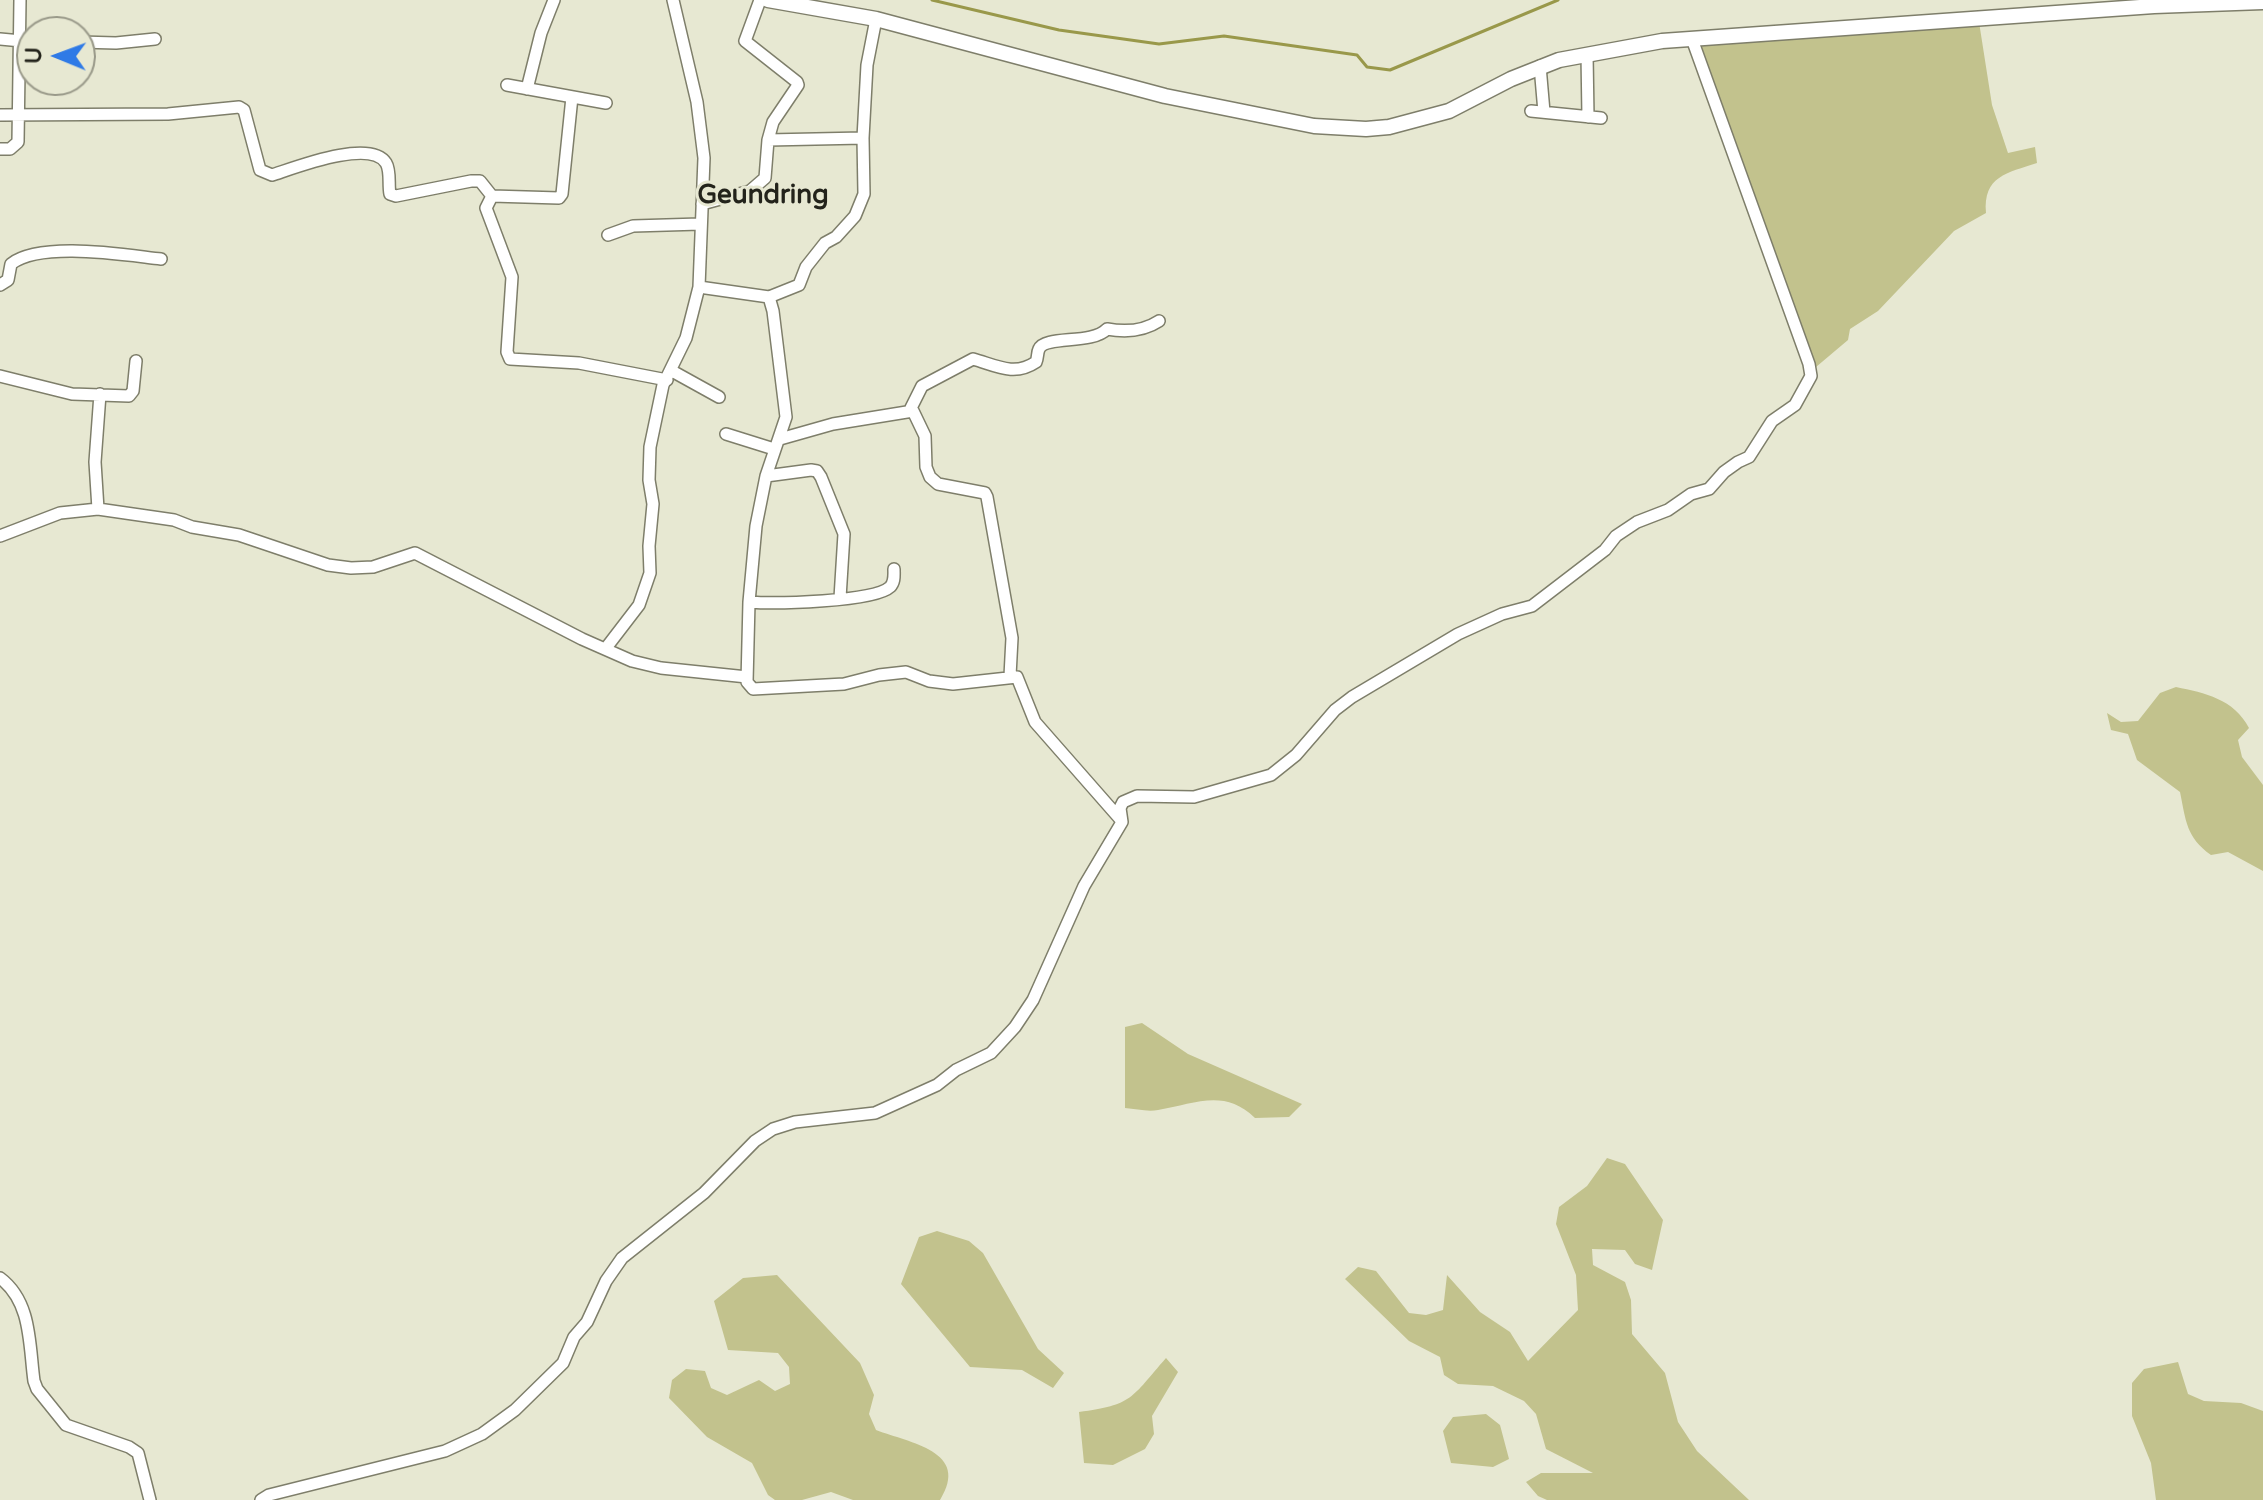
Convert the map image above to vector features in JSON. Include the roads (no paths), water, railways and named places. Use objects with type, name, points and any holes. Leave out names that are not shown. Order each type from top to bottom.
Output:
[{"type":"street","points":[[527,89],[541,33],[554,0]]},
{"type":"street","points":[[606,648],[639,605],[650,573],[653,504],[649,480],[650,447],[663,385],[686,338],[699,287],[700,224],[705,176],[702,128],[673,0]]},
{"type":"street","points":[[702,204],[750,191],[765,178],[768,140],[773,122],[798,85],[745,41],[760,0]]},
{"type":"street","points":[[768,0],[876,19],[1165,96],[1337,128],[1389,127],[1449,111],[1540,66],[1662,41],[2138,7],[2263,2]]},
{"type":"street","points":[[699,287],[769,297],[799,285],[806,267],[825,243],[836,237],[855,216],[864,194],[867,65],[876,19]]},
{"type":"street","points":[[96,42],[155,39]]},
{"type":"street","points":[[261,1500],[269,1495],[445,1451],[482,1434],[515,1410],[563,1363],[574,1337],[587,1322],[606,1281],[622,1258],[704,1193],[755,1141],[773,1129],[795,1122],[875,1113],[937,1085],[956,1070],[991,1053],[1015,1027],[1033,1000],[1084,886],[1122,822],[1120,808],[1123,802],[1137,796],[1194,797],[1271,775],[1296,755],[1335,710],[1352,697],[1458,634],[1502,614],[1532,606],[1605,550],[1616,536],[1637,522],[1668,510],[1691,494],[1709,489],[1724,472],[1749,457],[1772,421],[1795,405],[1811,376],[1692,39]]},
{"type":"street","points":[[1587,54],[1588,117]]},
{"type":"street","points":[[1540,66],[1544,112]]},
{"type":"street","points":[[507,85],[606,103]]},
{"type":"street","points":[[0,149],[17,145],[18,96]]},
{"type":"street","points":[[0,115],[168,114],[239,107],[244,110],[260,170],[264,173],[272,175],[330,156],[376,156],[385,161],[389,168],[390,194],[396,196],[480,181],[492,196],[559,198],[562,194],[572,97]]},
{"type":"street","points":[[1531,111],[1601,118]]},
{"type":"street","points":[[768,140],[863,138]]},
{"type":"street","points":[[492,196],[486,208],[512,277],[507,352],[510,359],[579,363],[670,376],[719,397]]},
{"type":"street","points":[[608,235],[633,226],[700,224]]},
{"type":"street","points":[[0,285],[8,280],[11,264],[22,257],[86,251],[161,259]]},
{"type":"street","points":[[769,297],[786,417],[766,476],[756,526],[749,602],[749,686],[774,690],[844,684],[906,672],[921,679],[953,684],[1010,676],[1020,680],[1035,722],[1122,822]]},
{"type":"street","points":[[910,410],[922,386],[973,359],[1007,370],[1019,370],[1036,362],[1039,350],[1045,344],[1093,338],[1107,329],[1128,330],[1159,321]]},
{"type":"street","points":[[0,376],[72,394],[132,394],[136,361]]},
{"type":"street","points":[[98,509],[95,462],[100,394]]},
{"type":"street","points":[[910,410],[925,436],[926,467],[930,477],[938,484],[985,493],[987,497],[1012,638],[1010,676]]},
{"type":"street","points":[[726,434],[777,444],[833,424],[910,410]]},
{"type":"street","points":[[766,476],[811,470],[817,471],[821,477],[844,534],[840,598]]},
{"type":"street","points":[[0,536],[60,513],[98,509],[174,520],[192,527],[239,535],[328,565],[373,567],[415,553],[582,639],[632,661],[661,668],[747,677]]},
{"type":"street","points":[[749,602],[805,603],[889,588],[894,583],[894,569]]},
{"type":"street","points":[[0,1278],[16,1294],[27,1321],[37,1389],[66,1425],[138,1453],[150,1500]]},
{"type":"waterway","points":[[932,0],[1059,30],[1159,44],[1224,36],[1357,55],[1367,67],[1390,70],[1558,0]]},
{"type":"district","name":"Geundring","points":[[763,196]]}]
